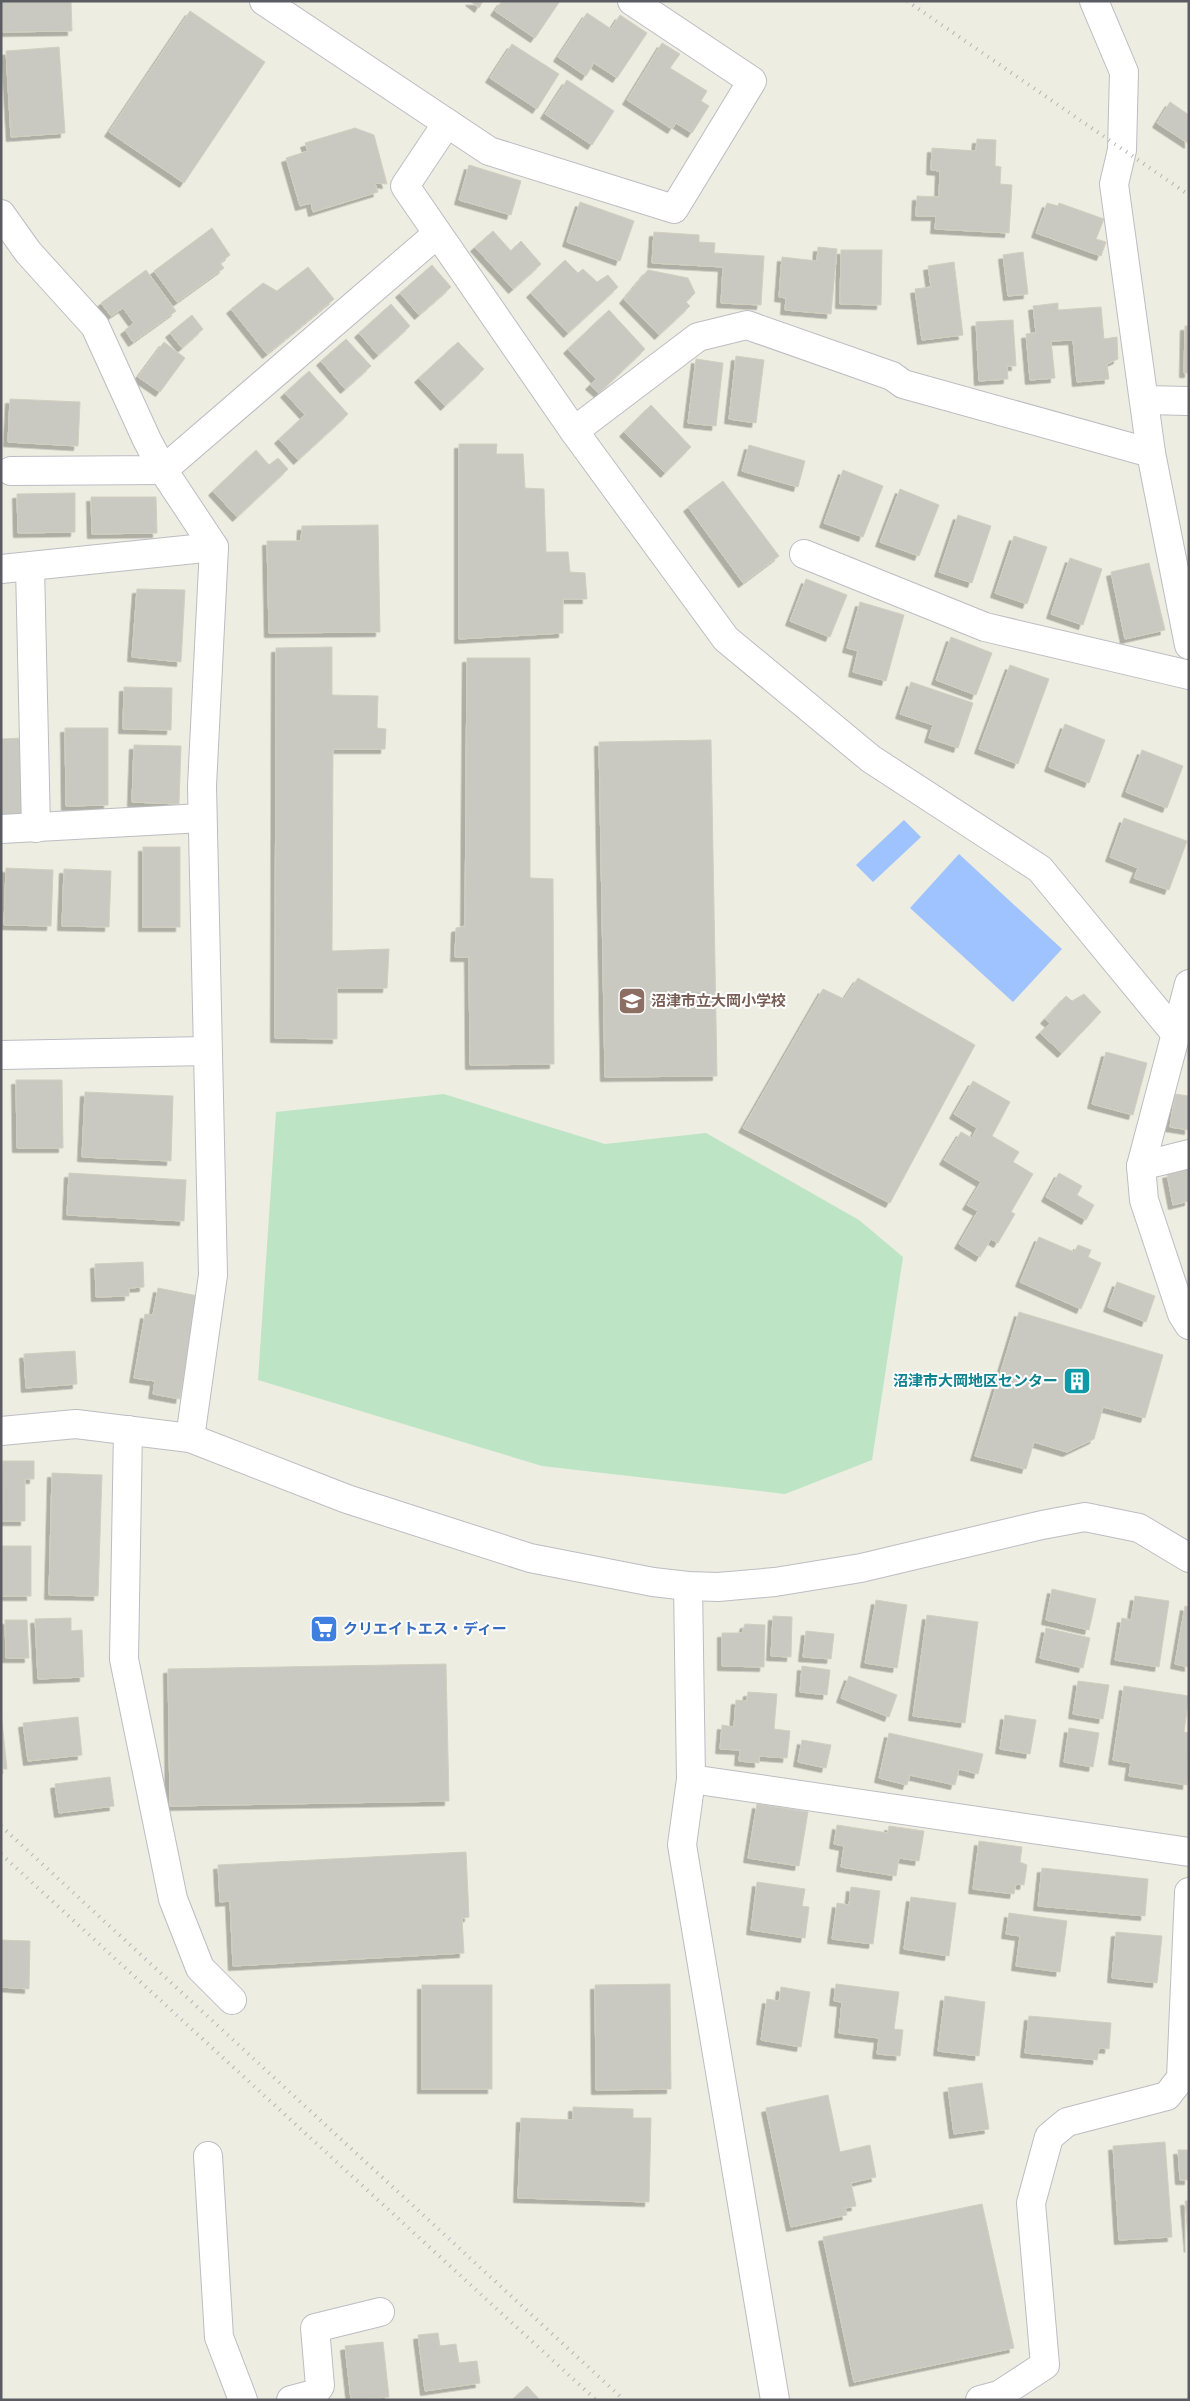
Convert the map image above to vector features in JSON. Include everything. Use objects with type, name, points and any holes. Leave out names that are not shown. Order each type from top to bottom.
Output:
[{"type":"street","points":[[264,1],[489,151],[674,209],[752,81],[632,1]]},
{"type":"street","points":[[1094,1],[1124,72],[1122,150],[1114,184],[1152,453],[1188,637]]},
{"type":"street","points":[[447,123],[404,186],[574,431],[726,638],[870,759],[1040,869],[1175,1033]]},
{"type":"street","points":[[1,214],[28,252],[95,326],[147,440],[164,470],[214,547],[202,786],[212,1275],[190,1438]]},
{"type":"street","points":[[11,471],[164,470],[437,234]]},
{"type":"street","points":[[1,251],[28,252]]},
{"type":"street","points":[[574,431],[698,338],[748,325],[892,376],[903,384],[1152,453]]},
{"type":"street","points":[[1145,400],[1189,401]]},
{"type":"street","points":[[1,569],[214,547]]},
{"type":"street","points":[[804,554],[985,627],[1189,675]]},
{"type":"street","points":[[30,567],[36,828]]},
{"type":"street","points":[[1,829],[202,818]]},
{"type":"street","points":[[1189,984],[1141,1166],[1144,1200],[1182,1314],[1189,1325]]},
{"type":"street","points":[[1,1055],[207,1051]]},
{"type":"street","points":[[1141,1166],[1189,1154]]},
{"type":"street","points":[[1,1431],[76,1424],[190,1438],[348,1499],[530,1558],[653,1582],[688,1586],[718,1587],[766,1583],[861,1568],[1085,1516],[1139,1528],[1189,1558]]},
{"type":"street","points":[[128,1430],[124,1659],[173,1899],[200,1968],[232,2000]]},
{"type":"street","points":[[688,1586],[691,1779],[682,1845],[775,2400]]},
{"type":"street","points":[[691,1779],[1189,1852]]},
{"type":"street","points":[[980,2400],[999,2395],[1045,2365],[1031,2203],[1048,2138],[1067,2122],[1167,2096],[1181,2078],[1186,2020],[1189,1892]]},
{"type":"street","points":[[208,2156],[219,2338],[243,2400]]},
{"type":"street","points":[[291,2400],[314,2394],[320,2386],[315,2328],[380,2312]]},
{"type":"green space","points":[[444,1094],[605,1144],[706,1133],[859,1220],[903,1257],[872,1460],[785,1494],[542,1466],[258,1380],[276,1112]]},
{"type":"water","points":[[904,820],[921,837],[873,882],[856,865]]},
{"type":"water","points":[[959,854],[1062,949],[1013,1002],[910,908]]},
{"type":"building","points":[[1,1],[71,1],[72,31],[2,32]]},
{"type":"building","points":[[470,1],[483,1],[479,8]]},
{"type":"building","points":[[502,1],[560,1],[535,38],[495,11]]},
{"type":"building","points":[[190,11],[265,62],[184,183],[109,132]]},
{"type":"building","points":[[587,13],[611,29],[620,15],[647,33],[617,78],[594,63],[586,76],[558,57]]},
{"type":"building","points":[[662,43],[680,54],[670,68],[707,91],[701,101],[709,106],[692,133],[676,123],[672,129],[627,100]]},
{"type":"building","points":[[512,44],[559,74],[537,109],[490,78]]},
{"type":"building","points":[[59,47],[65,133],[11,137],[6,51]]},
{"type":"building","points":[[567,80],[614,111],[592,145],[545,114]]},
{"type":"building","points":[[1170,102],[1189,115],[1189,144],[1157,123]]},
{"type":"building","points":[[355,128],[374,135],[387,184],[375,183],[378,192],[313,212],[311,203],[300,206],[286,158],[308,151],[305,143]]},
{"type":"building","points":[[977,139],[996,140],[995,166],[1001,167],[1000,184],[1012,185],[1009,233],[935,229],[936,216],[916,216],[917,196],[939,197],[940,171],[931,170],[932,148],[976,151]]},
{"type":"building","points":[[469,165],[521,181],[511,215],[459,200]]},
{"type":"building","points":[[580,202],[634,221],[620,261],[567,242]]},
{"type":"building","points":[[1047,203],[1058,206],[1059,203],[1104,219],[1096,239],[1106,242],[1101,256],[1036,233]]},
{"type":"building","points":[[212,228],[230,255],[220,263],[224,268],[177,302],[154,271]]},
{"type":"building","points":[[493,231],[511,251],[521,241],[541,264],[513,289],[475,247]]},
{"type":"building","points":[[654,232],[699,235],[699,242],[715,243],[714,253],[764,256],[761,305],[721,303],[723,267],[652,263]]},
{"type":"building","points":[[818,247],[837,249],[831,314],[785,310],[786,298],[779,297],[782,257],[817,261]]},
{"type":"building","points":[[841,250],[882,250],[881,305],[840,304]]},
{"type":"building","points":[[1023,252],[1028,294],[1008,296],[1003,255]]},
{"type":"building","points":[[565,260],[578,273],[583,269],[597,282],[608,275],[618,287],[568,333],[531,293]]},
{"type":"building","points":[[954,262],[963,335],[922,340],[915,289],[931,287],[928,266]]},
{"type":"building","points":[[432,265],[451,287],[419,315],[400,293]]},
{"type":"building","points":[[308,267],[334,299],[267,354],[231,309],[263,283],[277,291]]},
{"type":"building","points":[[146,270],[176,311],[133,342],[125,330],[134,323],[123,308],[111,316],[101,303]]},
{"type":"building","points":[[648,270],[688,278],[695,293],[686,302],[690,306],[659,335],[624,299]]},
{"type":"building","points":[[1058,303],[1058,310],[1101,307],[1104,339],[1117,337],[1118,359],[1107,364],[1109,379],[1077,382],[1073,340],[1051,341],[1055,378],[1030,380],[1026,334],[1036,333],[1033,306]]},
{"type":"building","points":[[391,304],[410,326],[378,355],[359,333]]},
{"type":"building","points":[[609,310],[645,349],[599,393],[590,385],[596,379],[568,349]]},
{"type":"building","points":[[192,315],[203,329],[182,348],[170,333]]},
{"type":"building","points":[[1013,320],[1016,366],[1007,366],[1008,379],[979,381],[976,322]]},
{"type":"building","points":[[1185,326],[1189,326],[1189,373],[1184,373]]},
{"type":"building","points":[[346,339],[371,366],[345,389],[321,361]]},
{"type":"building","points":[[164,342],[185,358],[160,392],[138,377]]},
{"type":"building","points":[[458,342],[484,369],[445,406],[419,378]]},
{"type":"building","points":[[736,356],[764,360],[756,423],[729,419]]},
{"type":"building","points":[[696,359],[723,363],[716,426],[688,423]]},
{"type":"building","points":[[309,371],[348,414],[298,460],[279,439],[305,415],[285,393]]},
{"type":"building","points":[[10,399],[80,402],[78,446],[8,442]]},
{"type":"building","points":[[651,405],[691,447],[665,473],[624,432]]},
{"type":"building","points":[[459,444],[497,444],[496,454],[523,454],[525,488],[544,489],[546,552],[568,552],[570,572],[585,573],[587,599],[563,599],[563,633],[459,639]]},
{"type":"building","points":[[749,445],[805,461],[798,487],[742,471]]},
{"type":"building","points":[[256,450],[269,465],[278,458],[288,469],[237,517],[213,491]]},
{"type":"building","points":[[843,470],[883,486],[863,537],[824,523]]},
{"type":"building","points":[[723,481],[779,556],[743,583],[688,507]]},
{"type":"building","points":[[900,489],[939,505],[919,556],[880,542]]},
{"type":"building","points":[[75,493],[75,532],[18,533],[17,494]]},
{"type":"building","points":[[91,497],[156,497],[157,533],[92,534]]},
{"type":"building","points":[[958,515],[991,526],[972,583],[939,572]]},
{"type":"building","points":[[378,525],[380,632],[269,633],[267,541],[301,541],[302,526]]},
{"type":"building","points":[[1014,536],[1047,547],[1027,604],[995,593]]},
{"type":"building","points":[[1070,558],[1102,569],[1083,625],[1051,614]]},
{"type":"building","points":[[1149,563],[1165,630],[1125,639],[1111,572]]},
{"type":"building","points":[[806,579],[847,595],[830,637],[790,621]]},
{"type":"building","points":[[137,589],[185,590],[181,662],[132,657]]},
{"type":"building","points":[[860,602],[904,615],[886,681],[853,672],[858,651],[847,648]]},
{"type":"building","points":[[951,637],[992,653],[976,695],[936,680]]},
{"type":"building","points":[[332,647],[332,695],[378,696],[377,728],[386,729],[385,749],[333,749],[332,951],[389,949],[387,988],[337,988],[337,1039],[275,1038],[276,648]]},
{"type":"building","points":[[467,658],[530,658],[530,878],[553,879],[554,1064],[470,1065],[469,957],[455,957],[456,928],[465,926]]},
{"type":"building","points":[[1010,665],[1049,679],[1018,764],[979,749]]},
{"type":"building","points":[[911,682],[973,703],[958,748],[929,738],[933,725],[900,714]]},
{"type":"building","points":[[124,687],[172,688],[171,730],[123,729]]},
{"type":"building","points":[[1065,724],[1105,740],[1089,783],[1049,767]]},
{"type":"building","points":[[65,728],[108,728],[108,805],[66,806]]},
{"type":"building","points":[[23,738],[28,819],[1,820],[1,739]]},
{"type":"building","points":[[711,740],[717,1076],[605,1077],[599,742]]},
{"type":"building","points":[[134,745],[181,746],[179,804],[132,802]]},
{"type":"building","points":[[1142,750],[1183,766],[1167,808],[1126,792]]},
{"type":"building","points":[[1124,818],[1187,841],[1169,890],[1134,878],[1138,868],[1110,857]]},
{"type":"building","points":[[143,847],[180,847],[180,927],[143,927]]},
{"type":"building","points":[[6,868],[53,870],[51,926],[4,925]]},
{"type":"building","points":[[64,869],[111,871],[109,927],[62,926]]},
{"type":"building","points":[[858,978],[975,1045],[890,1203],[743,1128],[823,989],[844,999]]},
{"type":"building","points":[[1084,994],[1101,1012],[1062,1053],[1040,1033],[1050,1023],[1045,1019],[1066,996],[1072,1001]]},
{"type":"building","points":[[1106,1052],[1147,1063],[1133,1115],[1092,1104]]},
{"type":"building","points":[[16,1080],[62,1080],[63,1148],[17,1148]]},
{"type":"building","points":[[973,1081],[1010,1102],[992,1136],[1019,1152],[1013,1162],[1033,1174],[1011,1212],[1015,1214],[998,1243],[991,1239],[980,1257],[959,1244],[978,1211],[967,1205],[981,1182],[944,1160],[961,1132],[972,1138],[977,1128],[954,1114]]},
{"type":"building","points":[[85,1092],[173,1096],[171,1161],[82,1157]]},
{"type":"building","points":[[1175,1094],[1189,1096],[1189,1130],[1170,1127]]},
{"type":"building","points":[[1189,1169],[1189,1201],[1173,1205],[1167,1174]]},
{"type":"building","points":[[69,1173],[186,1180],[184,1221],[67,1215]]},
{"type":"building","points":[[1059,1173],[1082,1186],[1077,1195],[1094,1205],[1086,1220],[1046,1197]]},
{"type":"building","points":[[1039,1237],[1074,1252],[1078,1245],[1091,1250],[1088,1257],[1101,1263],[1081,1309],[1020,1282]]},
{"type":"building","points":[[143,1262],[144,1287],[129,1288],[129,1296],[96,1297],[95,1264]]},
{"type":"building","points":[[1117,1282],[1155,1296],[1146,1322],[1108,1307]]},
{"type":"building","points":[[158,1288],[198,1296],[180,1399],[153,1394],[155,1381],[134,1378],[145,1314],[153,1315]]},
{"type":"building","name":"沼津市大岡地区センター","points":[[1019,1312],[1163,1355],[1145,1418],[1103,1407],[1094,1439],[1067,1452],[1034,1442],[1026,1469],[975,1456]]},
{"type":"building","points":[[75,1351],[77,1384],[26,1388],[24,1354]]},
{"type":"building","points":[[3,1461],[34,1461],[34,1479],[25,1479],[25,1521],[1,1521]]},
{"type":"building","points":[[52,1473],[102,1475],[98,1596],[49,1595]]},
{"type":"building","points":[[1,1546],[31,1546],[31,1596],[1,1596]]},
{"type":"building","points":[[1052,1589],[1096,1599],[1089,1630],[1046,1620]]},
{"type":"building","points":[[1135,1596],[1169,1601],[1159,1667],[1115,1660],[1122,1618],[1131,1620]]},
{"type":"building","points":[[876,1600],[907,1605],[897,1668],[865,1663]]},
{"type":"building","points":[[1185,1606],[1189,1607],[1189,1667],[1175,1664]]},
{"type":"building","points":[[927,1615],[978,1622],[965,1723],[913,1716]]},
{"type":"building","points":[[773,1616],[792,1617],[791,1657],[771,1656]]},
{"type":"building","points":[[71,1618],[71,1631],[82,1630],[84,1677],[38,1679],[35,1619]]},
{"type":"building","points":[[5,1620],[27,1620],[29,1658],[6,1658]]},
{"type":"building","points":[[745,1624],[765,1625],[764,1667],[722,1666],[722,1633],[742,1633]]},
{"type":"building","points":[[1046,1628],[1090,1638],[1083,1668],[1040,1658]]},
{"type":"building","points":[[806,1631],[834,1634],[831,1659],[803,1657]]},
{"type":"building","points":[[446,1664],[449,1801],[170,1806],[168,1669]]},
{"type":"building","points":[[802,1666],[830,1670],[827,1695],[800,1692]]},
{"type":"building","points":[[849,1676],[897,1695],[889,1717],[841,1698]]},
{"type":"building","points":[[1078,1681],[1109,1685],[1103,1719],[1073,1714]]},
{"type":"building","points":[[1124,1686],[1189,1696],[1184,1732],[1189,1733],[1187,1785],[1129,1776],[1131,1763],[1113,1760]]},
{"type":"building","points":[[748,1692],[777,1694],[774,1729],[790,1731],[787,1758],[759,1756],[759,1763],[739,1761],[740,1750],[720,1749],[722,1725],[734,1727],[736,1700],[747,1701]]},
{"type":"building","points":[[1,1712],[7,1769],[1,1769]]},
{"type":"building","points":[[1005,1715],[1036,1720],[1030,1754],[1000,1749]]},
{"type":"building","points":[[78,1717],[82,1755],[28,1761],[23,1723]]},
{"type":"building","points":[[1069,1728],[1099,1733],[1093,1767],[1064,1762]]},
{"type":"building","points":[[889,1733],[983,1754],[978,1774],[959,1769],[955,1785],[910,1775],[907,1785],[879,1778]]},
{"type":"building","points":[[802,1740],[831,1745],[826,1768],[798,1762]]},
{"type":"building","points":[[110,1777],[114,1806],[59,1813],[55,1784]]},
{"type":"building","points":[[757,1804],[808,1812],[799,1866],[748,1858]]},
{"type":"building","points":[[837,1825],[888,1833],[889,1826],[924,1831],[919,1861],[899,1858],[896,1876],[841,1867],[844,1846],[834,1844]]},
{"type":"building","points":[[979,1841],[1022,1847],[1020,1862],[1027,1865],[1024,1885],[1016,1884],[1014,1894],[973,1889]]},
{"type":"building","points":[[466,1852],[469,1917],[462,1918],[464,1953],[233,1966],[230,1901],[220,1902],[218,1865]]},
{"type":"building","points":[[1042,1868],[1148,1879],[1145,1916],[1038,1906]]},
{"type":"building","points":[[757,1882],[805,1889],[802,1906],[809,1907],[805,1938],[751,1930]]},
{"type":"building","points":[[851,1887],[880,1891],[873,1944],[832,1939],[837,1903],[849,1905]]},
{"type":"building","points":[[911,1897],[956,1903],[949,1956],[904,1949]]},
{"type":"building","points":[[1009,1913],[1067,1921],[1060,1972],[1016,1966],[1020,1936],[1006,1934]]},
{"type":"building","points":[[1116,1932],[1162,1936],[1157,1983],[1112,1978]]},
{"type":"building","points":[[1,1940],[30,1941],[29,1989],[1,1987]]},
{"type":"building","points":[[670,1984],[671,2089],[596,2090],[595,1985]]},
{"type":"building","points":[[836,1984],[899,1992],[894,2029],[903,2030],[900,2056],[877,2054],[879,2038],[839,2033],[842,2002],[834,2001]]},
{"type":"building","points":[[422,1985],[492,1985],[492,2089],[422,2089]]},
{"type":"building","points":[[781,1987],[810,1992],[801,2047],[761,2040],[767,1999],[779,2001]]},
{"type":"building","points":[[945,1996],[985,2002],[979,2056],[938,2051]]},
{"type":"building","points":[[1029,2016],[1111,2023],[1109,2049],[1099,2048],[1097,2060],[1025,2053]]},
{"type":"building","points":[[982,2083],[989,2129],[954,2134],[948,2088]]},
{"type":"building","points":[[828,2095],[840,2152],[870,2145],[876,2177],[851,2183],[856,2206],[845,2208],[847,2215],[791,2227],[766,2108]]},
{"type":"building","points":[[573,2107],[633,2109],[633,2118],[651,2118],[649,2202],[518,2198],[521,2118],[573,2120]]},
{"type":"building","points":[[1165,2142],[1172,2237],[1119,2240],[1113,2146]]},
{"type":"building","points":[[1178,2150],[1189,2150],[1189,2180],[1180,2180]]},
{"type":"building","points":[[1185,2201],[1189,2201],[1189,2248]]},
{"type":"building","points":[[982,2204],[1014,2348],[854,2382],[823,2237]]},
{"type":"building","points":[[438,2333],[440,2346],[456,2344],[459,2363],[477,2361],[480,2383],[425,2391],[418,2335]]},
{"type":"building","points":[[383,2342],[389,2397],[351,2400],[345,2346]]},
{"type":"building","points":[[527,2386],[540,2400],[512,2400]]},
{"type":"railway","points":[[907,1],[1189,195]]},
{"type":"railway","points":[[1,1826],[624,2400]]},
{"type":"railway","points":[[1,1854],[596,2400]]},
{"type":"place","name":"沼津市立大岡小学校","points":[[632,1001]]},
{"type":"place","name":"沼津市大岡地区センター","points":[[1077,1381]]},
{"type":"place","name":"クリエイトエス・ディー","points":[[324,1629]]}]
